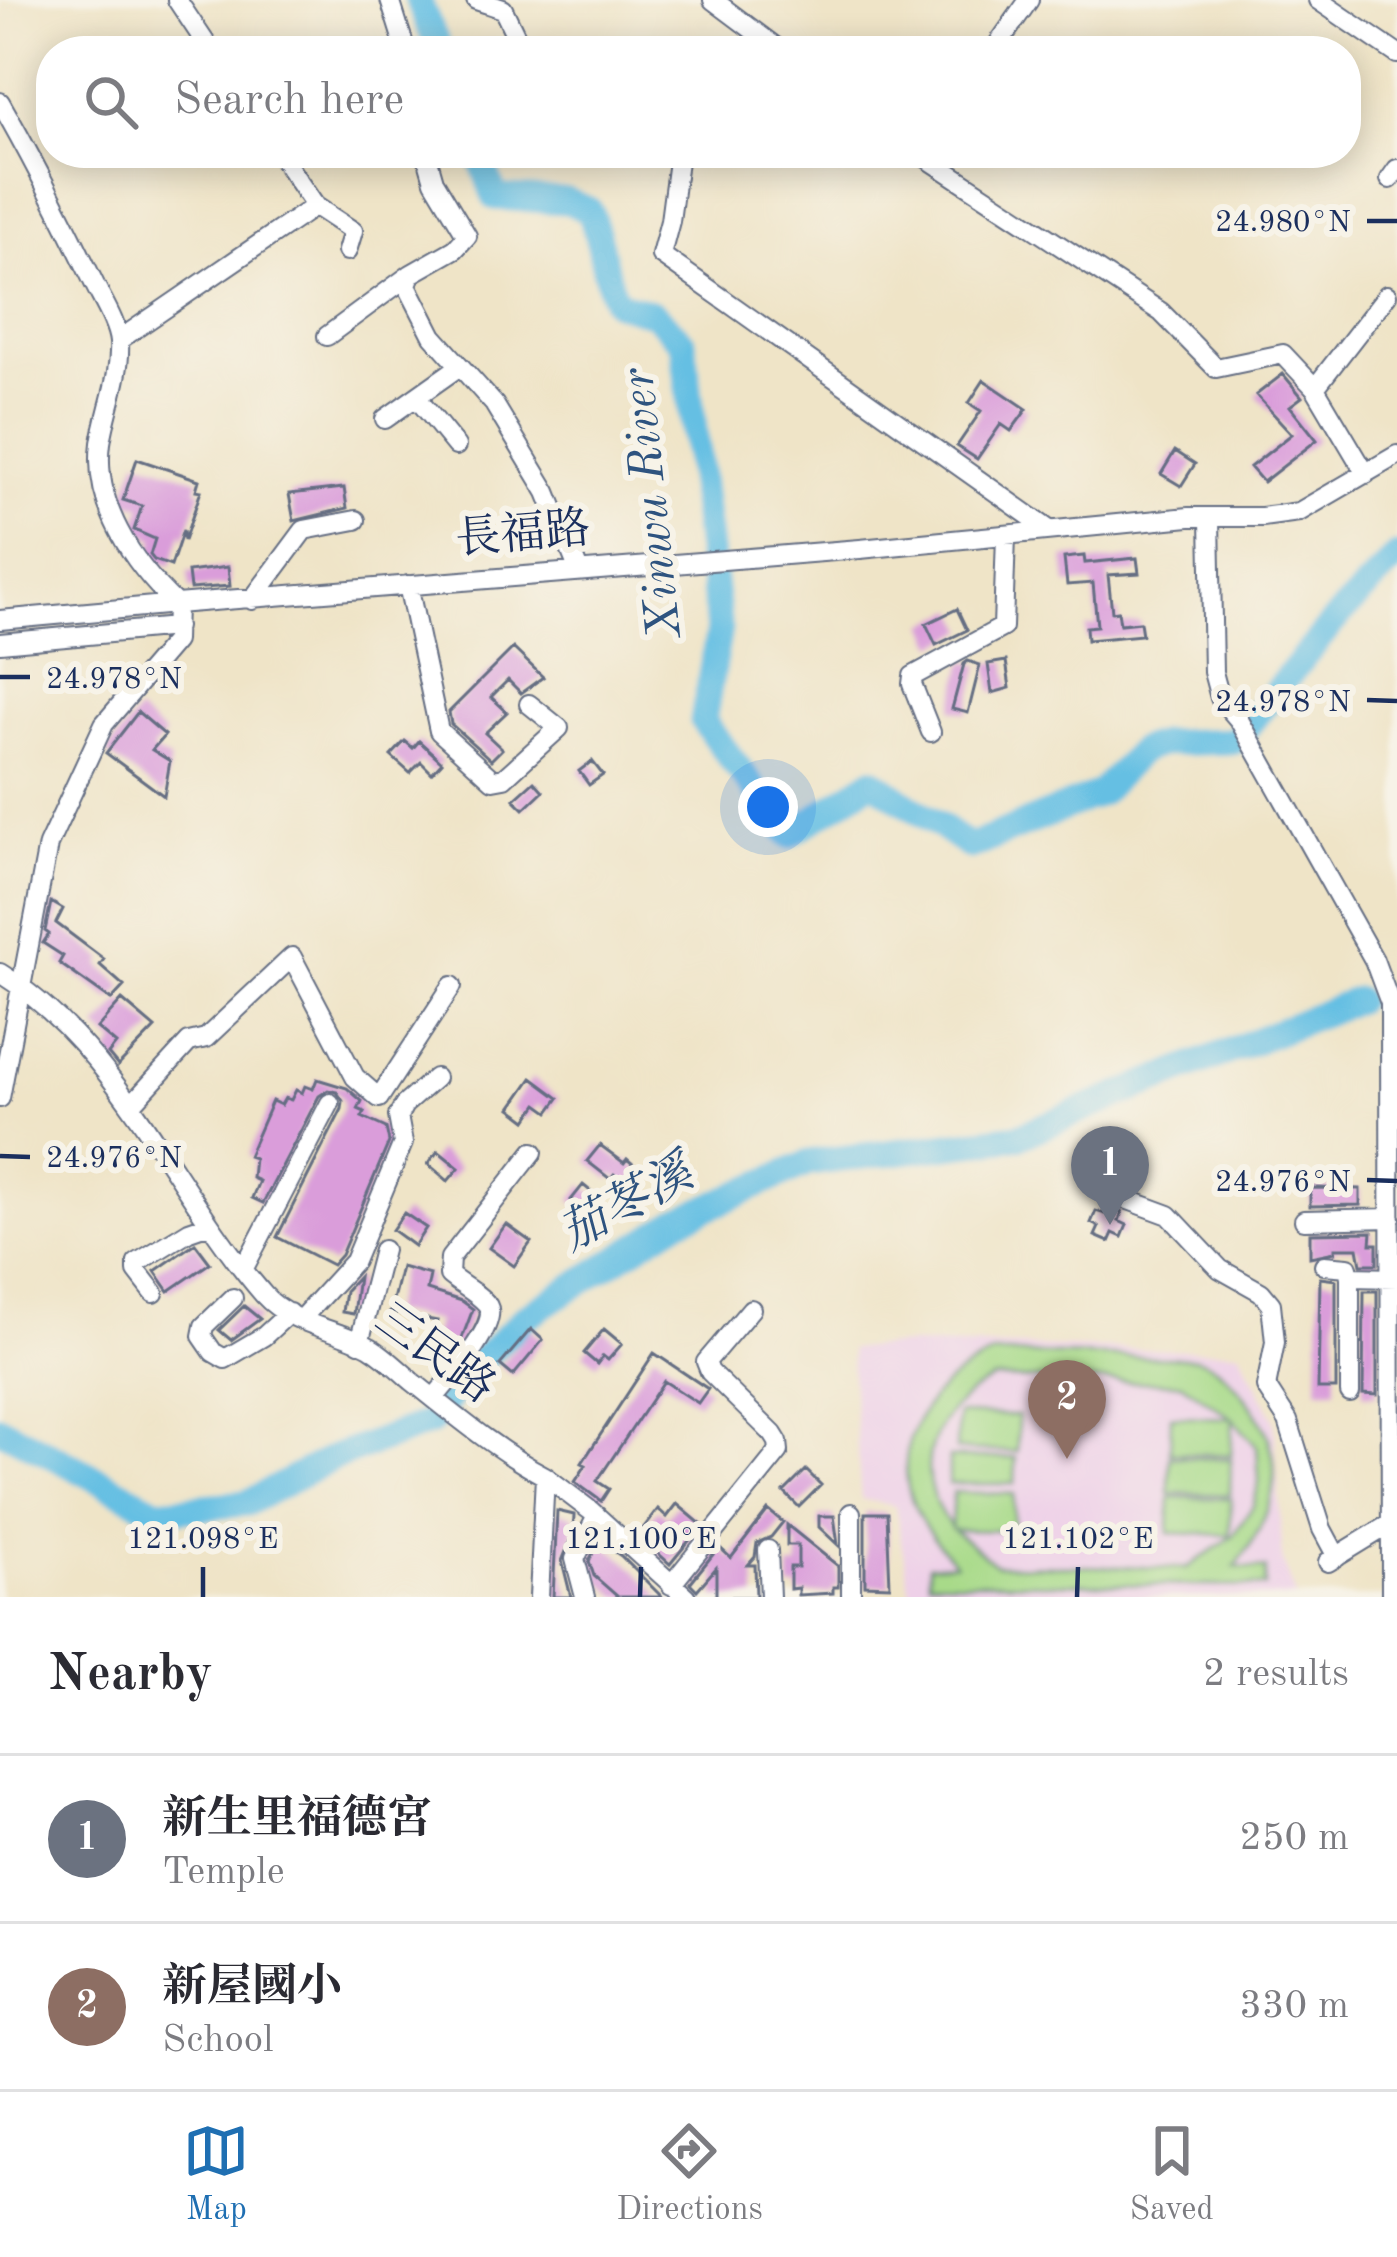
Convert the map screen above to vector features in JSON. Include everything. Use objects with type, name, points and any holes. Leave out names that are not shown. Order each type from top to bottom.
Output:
[{"type":"street","points":[[177,0],[201,36]]},
{"type":"street","points":[[476,0],[503,9],[516,36]]},
{"type":"street","points":[[712,0],[761,36]]},
{"type":"street","points":[[1004,36],[1029,0]]},
{"type":"street","points":[[1318,0],[1397,54]]},
{"type":"street","points":[[397,1],[403,36]]},
{"type":"street","points":[[0,102],[36,166]]},
{"type":"street","points":[[0,144],[19,134]]},
{"type":"street","points":[[0,1098],[48,844],[104,724],[175,641],[176,627],[176,604],[151,580],[116,526],[103,492],[101,441],[119,340],[37,168]]},
{"type":"street","points":[[289,168],[315,206],[353,231],[347,251]]},
{"type":"street","points":[[327,336],[411,274],[455,249],[467,236],[430,168]]},
{"type":"street","points":[[677,168],[661,255],[1048,529]]},
{"type":"street","points":[[943,168],[1161,312],[1216,368],[1283,354],[1315,388],[1366,474]]},
{"type":"street","points":[[119,340],[315,206]]},
{"type":"street","points":[[411,274],[407,285],[433,337],[494,404],[547,492],[579,571]]},
{"type":"street","points":[[1315,388],[1388,295]]},
{"type":"street","points":[[386,419],[460,366]]},
{"type":"street","points":[[416,397],[456,446]]},
{"type":"street","name":"長福路","points":[[0,620],[1048,529],[1299,512],[1397,454]]},
{"type":"street","points":[[1210,519],[1213,672],[1220,698],[1240,720],[1384,981],[1390,1003],[1394,1067],[1391,1597]]},
{"type":"street","points":[[252,600],[304,530],[356,520]]},
{"type":"street","points":[[931,732],[913,676],[1003,627],[1006,535]]},
{"type":"street","points":[[408,585],[439,731],[493,780],[504,778],[560,728],[529,704]]},
{"type":"street","points":[[0,643],[176,627]]},
{"type":"street","points":[[132,1104],[189,1042],[206,1039],[292,957],[356,1077],[379,1098],[452,986]]},
{"type":"street","name":"三民路","points":[[0,973],[20,985],[101,1065],[132,1104],[209,1224],[268,1299],[295,1316],[370,1347],[502,1454],[545,1476],[597,1516],[669,1590]]},
{"type":"street","points":[[233,1298],[204,1326],[202,1336],[225,1359],[295,1316],[354,1261],[403,1143],[398,1116],[435,1078]]},
{"type":"street","points":[[244,1268],[330,1103]]},
{"type":"street","points":[[440,1403],[490,1315],[487,1304],[449,1275],[450,1258],[533,1152]]},
{"type":"street","points":[[1104,1191],[1169,1214],[1220,1269],[1261,1292],[1270,1304],[1274,1342],[1266,1387],[1288,1420],[1332,1560],[1390,1524]]},
{"type":"street","points":[[1304,1220],[1393,1214]]},
{"type":"street","points":[[154,1294],[137,1264],[209,1224]]},
{"type":"street","points":[[359,1343],[383,1250]]},
{"type":"street","points":[[1324,1264],[1348,1267],[1350,1393]]},
{"type":"street","points":[[1350,1277],[1394,1277]]},
{"type":"street","points":[[669,1590],[778,1451],[773,1434],[710,1372],[706,1362],[751,1309]]},
{"type":"street","points":[[1350,1364],[1394,1366]]},
{"type":"street","points":[[538,1597],[545,1476]]},
{"type":"street","points":[[851,1513],[851,1597]]},
{"type":"street","points":[[584,1597],[575,1559],[597,1516]]},
{"type":"street","points":[[768,1550],[770,1597]]},
{"type":"shaded area","points":[[909,1345],[1240,1351],[1274,1419],[1283,1562],[1296,1597],[911,1597],[895,1506],[861,1499],[850,1349]]},
{"type":"green space","points":[[994,1354],[1195,1358],[1218,1368],[1245,1397],[1270,1441],[1274,1484],[1269,1504],[1235,1567],[1266,1569],[1265,1587],[929,1581],[929,1565],[955,1563],[916,1510],[906,1460],[920,1416],[934,1397],[972,1365]],"holes":[[[993,1379],[1182,1383],[1232,1418],[1171,1416],[1170,1453],[1231,1455],[1233,1419],[1257,1447],[1259,1482],[1253,1506],[1233,1536],[1187,1568],[996,1565],[953,1530],[1013,1531],[1014,1494],[953,1492],[951,1527],[937,1506],[930,1484],[933,1443],[955,1407]]]},
{"type":"green space","points":[[958,1414],[1018,1416],[1017,1452],[956,1450]]},
{"type":"green space","points":[[1170,1457],[1231,1459],[1230,1495],[1169,1493]]},
{"type":"green space","points":[[949,1458],[1016,1458],[1015,1484],[949,1484]]},
{"type":"green space","points":[[1170,1497],[1231,1499],[1230,1535],[1169,1533]]},
{"type":"building","points":[[1283,374],[1302,397],[1290,406],[1317,440],[1263,482],[1250,467],[1292,434],[1256,395]]},
{"type":"building","points":[[984,380],[1027,409],[1011,431],[1001,424],[977,459],[957,446],[981,411],[969,403]]},
{"type":"building","points":[[1175,451],[1195,464],[1181,486],[1161,474]]},
{"type":"building","points":[[137,459],[199,480],[196,490],[201,491],[171,566],[150,555],[155,539],[134,530],[142,506],[123,500]]},
{"type":"building","points":[[344,488],[347,508],[294,521],[289,494]]},
{"type":"building","points":[[1084,556],[1085,563],[1137,558],[1139,573],[1108,575],[1112,612],[1118,611],[1120,624],[1140,622],[1142,635],[1087,640],[1086,627],[1097,626],[1093,583],[1067,585],[1064,558]]},
{"type":"building","points":[[228,567],[230,586],[190,589],[188,572]]},
{"type":"building","points":[[957,609],[967,630],[936,645],[926,624]]},
{"type":"building","points":[[513,648],[543,677],[521,693],[508,680],[491,697],[507,712],[485,733],[502,749],[491,760],[451,724],[449,712]]},
{"type":"building","points":[[968,661],[980,665],[968,713],[952,709]]},
{"type":"building","points":[[1006,661],[1010,688],[992,693],[988,664]]},
{"type":"building","points":[[138,712],[165,735],[152,750],[170,761],[164,796],[106,753]]},
{"type":"building","points":[[405,741],[413,748],[419,741],[442,762],[432,773],[421,762],[410,773],[391,756]]},
{"type":"building","points":[[592,761],[603,775],[589,785],[579,771]]},
{"type":"building","points":[[534,781],[543,791],[524,809],[514,799]]},
{"type":"building","points":[[51,902],[63,909],[56,923],[104,959],[100,965],[124,986],[111,1000],[59,963],[63,956],[43,943],[49,934],[45,931]]},
{"type":"building","points":[[122,1000],[155,1028],[118,1066],[108,1054],[116,1044],[97,1028]]},
{"type":"building","points":[[532,1078],[559,1098],[549,1112],[538,1104],[527,1120],[511,1108]]},
{"type":"building","points":[[317,1079],[347,1088],[362,1101],[358,1109],[365,1112],[362,1117],[386,1128],[389,1142],[341,1255],[332,1265],[277,1237],[342,1109],[337,1092],[328,1090],[319,1096],[263,1203],[252,1198],[259,1181],[252,1178],[254,1158],[248,1156],[272,1101],[281,1105],[296,1090],[313,1089]]},
{"type":"building","points":[[600,1145],[640,1170],[628,1185],[614,1174],[610,1179],[587,1161]]},
{"type":"building","points":[[438,1151],[459,1168],[448,1181],[428,1164]]},
{"type":"building","points":[[583,1185],[599,1198],[587,1213],[571,1200]]},
{"type":"building","points":[[1310,1188],[1360,1189],[1360,1205],[1310,1206]]},
{"type":"building","points":[[1108,1207],[1122,1212],[1119,1221],[1127,1225],[1122,1237],[1113,1233],[1109,1242],[1095,1236],[1099,1227],[1091,1223],[1096,1211],[1105,1214]]},
{"type":"building","points":[[404,1213],[426,1228],[414,1246],[392,1230]]},
{"type":"building","points":[[506,1224],[531,1242],[514,1266],[489,1248]]},
{"type":"building","points":[[1372,1232],[1377,1264],[1361,1264],[1358,1248],[1335,1248],[1335,1252],[1310,1257],[1310,1233]]},
{"type":"building","points":[[195,1243],[210,1263],[169,1291],[155,1271]]},
{"type":"building","points":[[401,1267],[430,1275],[427,1290],[473,1309],[459,1346],[432,1337],[437,1321],[390,1312]]},
{"type":"building","points":[[358,1277],[353,1314],[342,1312],[345,1291]]},
{"type":"building","points":[[1320,1278],[1336,1280],[1336,1389],[1318,1389]]},
{"type":"building","points":[[1364,1291],[1377,1291],[1377,1395],[1363,1394]]},
{"type":"building","points":[[244,1306],[260,1319],[231,1340],[219,1330]]},
{"type":"building","points":[[531,1329],[543,1340],[513,1376],[500,1365]]},
{"type":"building","points":[[604,1329],[622,1344],[608,1360],[603,1356],[597,1364],[584,1353]]},
{"type":"building","points":[[654,1353],[708,1389],[698,1403],[664,1381],[597,1481],[609,1489],[601,1501],[575,1482],[586,1465],[582,1463]]},
{"type":"building","points":[[806,1470],[821,1485],[799,1507],[784,1492]]},
{"type":"building","points":[[677,1504],[702,1525],[670,1564],[638,1535],[658,1509],[667,1517]]},
{"type":"building","points":[[768,1510],[783,1522],[771,1537],[757,1543],[748,1565],[755,1565],[756,1597],[716,1597],[716,1568],[697,1590],[690,1583],[719,1547],[731,1558]]},
{"type":"building","points":[[557,1511],[574,1515],[573,1534],[562,1561],[571,1597],[553,1597]]},
{"type":"building","points":[[865,1513],[887,1513],[890,1586],[865,1585]]},
{"type":"building","points":[[819,1516],[834,1516],[838,1545],[819,1527]]},
{"type":"building","points":[[787,1525],[838,1566],[838,1587],[833,1587],[833,1593],[798,1595],[798,1588],[790,1589],[790,1567],[798,1567],[798,1545],[787,1545]]},
{"type":"building","points":[[599,1541],[662,1597],[618,1597],[594,1576],[589,1561]]},
{"type":"waterway","name":"Xinwu River","points":[[418,0],[434,36]]},
{"type":"waterway","name":"Xinwu River","points":[[484,168],[495,197],[567,201],[589,210],[616,302],[654,314],[683,342],[719,629],[703,721],[789,835],[873,780],[970,847],[1100,793],[1141,750],[1164,743],[1235,741],[1332,623],[1397,557]]},
{"type":"waterway","name":"茄苳溪","points":[[0,1428],[158,1511],[247,1503],[333,1458],[431,1422],[467,1373],[525,1317],[677,1221],[809,1163],[1019,1136],[1356,1000]]},
{"type":"place","name":"新生里福德宮","points":[[1110,1225]]},
{"type":"place","name":"新屋國小","points":[[1067,1459]]}]
